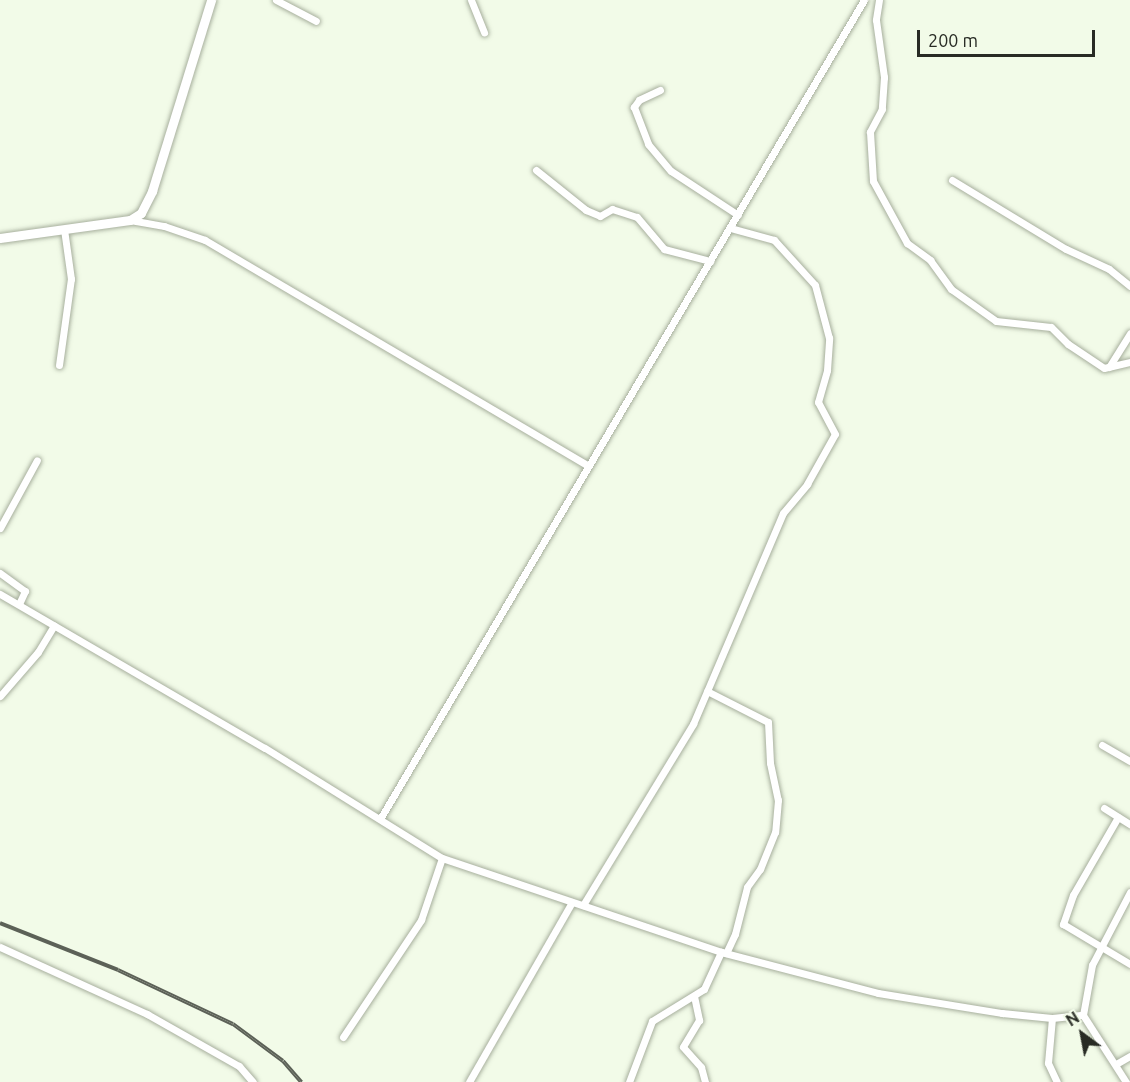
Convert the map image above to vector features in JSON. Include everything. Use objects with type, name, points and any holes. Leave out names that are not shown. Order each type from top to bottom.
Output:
[{"type":"street","points":[[130,220],[148,204],[211,0]]},
{"type":"street","points":[[276,0],[316,21]]},
{"type":"street","points":[[471,0],[484,33]]},
{"type":"street","points":[[380,819],[587,465],[864,0]]},
{"type":"street","points":[[879,0],[876,21],[884,78],[882,109],[870,132],[873,181],[907,243],[930,260],[951,290],[996,321],[1051,327],[1097,364],[1109,367],[1130,362]]},
{"type":"street","points":[[660,90],[639,100],[634,107],[648,144],[671,171],[738,215]]},
{"type":"street","points":[[536,170],[586,210],[600,216],[612,209],[638,217],[664,249],[710,261]]},
{"type":"street","points":[[952,180],[1065,249],[1109,269],[1130,286]]},
{"type":"street","points":[[0,238],[130,220],[164,226],[205,240],[587,465]]},
{"type":"street","points":[[583,905],[653,795],[707,691],[783,513],[807,484],[835,434],[818,402],[827,370],[829,338],[815,285],[774,240],[730,228]]},
{"type":"street","points":[[59,365],[71,279],[64,229]]},
{"type":"street","points":[[1109,367],[1130,333]]},
{"type":"street","points":[[0,528],[37,460]]},
{"type":"street","points":[[0,573],[23,588],[19,604]]},
{"type":"street","points":[[0,594],[442,858],[723,952],[932,1004],[1052,1018],[1083,1015]]},
{"type":"street","points":[[0,696],[38,652],[54,625]]},
{"type":"street","points":[[628,1082],[652,1021],[694,996],[708,983],[723,952],[735,934],[747,887],[760,869],[775,832],[778,800],[770,763],[768,722],[707,691]]},
{"type":"street","points":[[1102,745],[1130,761]]},
{"type":"street","points":[[1104,808],[1130,824]]},
{"type":"street","points":[[1118,817],[1063,919],[1066,929],[1130,964]]},
{"type":"street","points":[[343,1037],[422,920],[442,858]]},
{"type":"street","points":[[1126,1082],[1083,1015],[1086,983],[1100,949],[1128,901],[1130,892]]},
{"type":"street","points":[[469,1082],[572,902]]},
{"type":"street","points":[[0,947],[147,1014],[239,1066],[253,1082]]},
{"type":"street","points":[[694,996],[699,1020],[683,1047],[701,1067],[705,1082]]},
{"type":"street","points":[[1052,1018],[1048,1063],[1058,1082]]},
{"type":"street","points":[[1116,1064],[1130,1056]]},
{"type":"railway","points":[[0,923],[118,970],[233,1024],[283,1061],[301,1082]]}]
